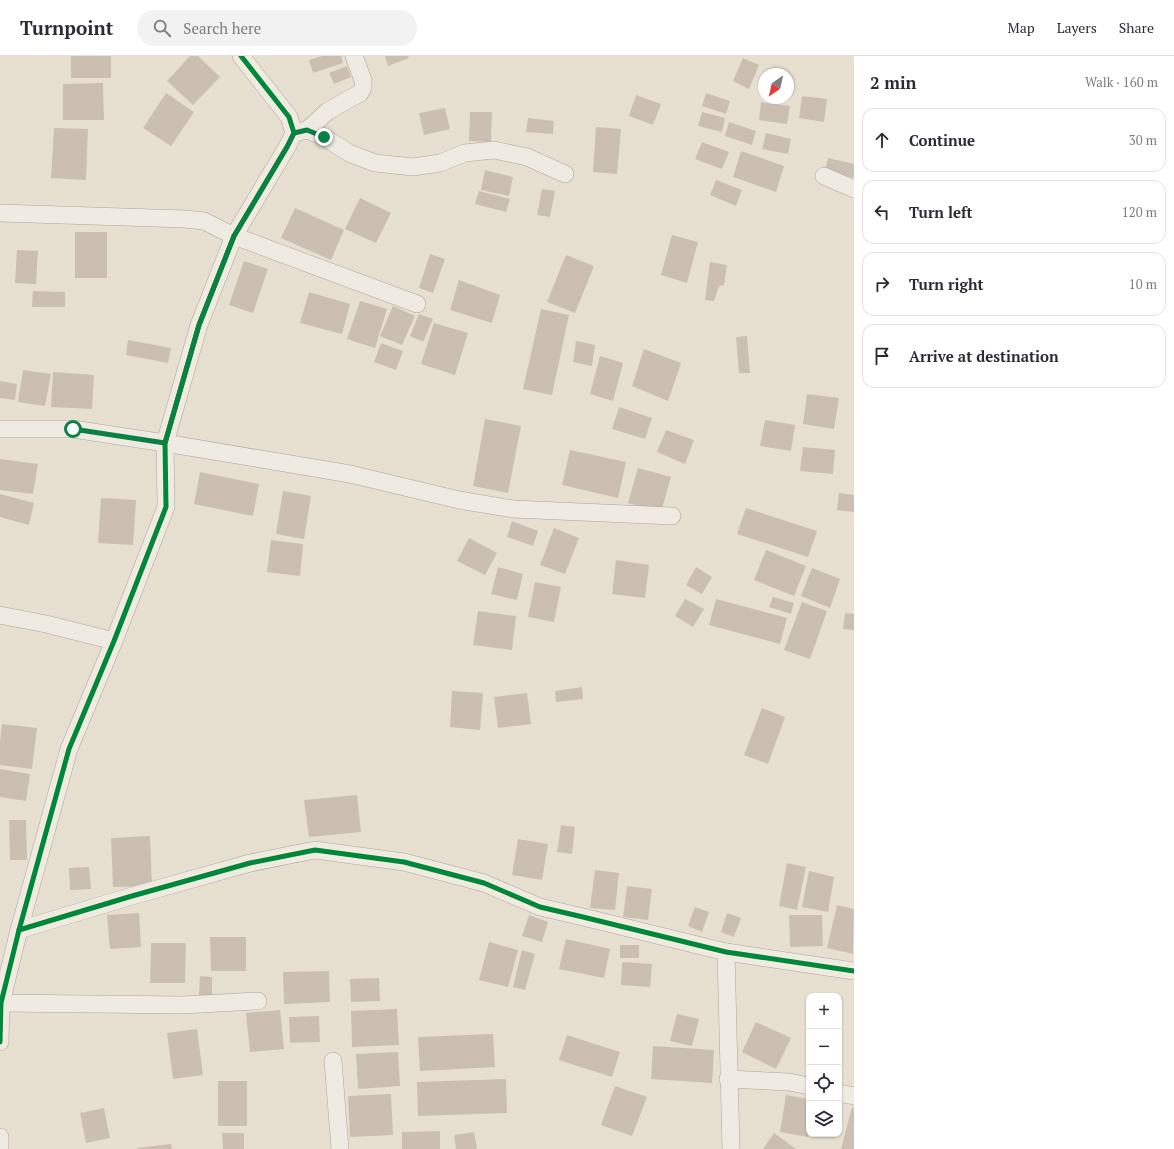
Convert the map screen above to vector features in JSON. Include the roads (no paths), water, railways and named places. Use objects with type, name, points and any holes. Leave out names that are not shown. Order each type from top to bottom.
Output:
[{"type":"street","points":[[241,56],[300,131],[324,137],[349,153],[375,163],[413,167],[440,163],[465,153],[494,150],[527,157],[565,174]]},
{"type":"street","points":[[0,1042],[1,1003],[19,930],[69,750],[114,641],[166,507],[165,443],[199,325],[234,236],[287,147],[300,131],[328,111],[360,93],[363,88],[363,80],[354,56]]},
{"type":"street","points":[[824,176],[854,189]]},
{"type":"street","points":[[0,212],[204,220],[234,236],[417,304]]},
{"type":"street","points":[[0,428],[73,429],[165,443],[350,474],[459,500],[513,509],[672,516]]},
{"type":"street","points":[[0,615],[46,624],[114,641]]},
{"type":"street","points":[[19,930],[250,863],[315,850],[404,862],[484,883],[540,908],[726,952],[854,971]]},
{"type":"street","points":[[726,952],[728,1079],[731,1149]]},
{"type":"street","points":[[1,1003],[183,1006],[258,1001]]},
{"type":"street","points":[[333,1060],[340,1149]]},
{"type":"street","points":[[728,1079],[789,1082],[806,1085]]},
{"type":"street","points":[[842,1093],[854,1096]]},
{"type":"street","points":[[0,1137],[0,1149]]}]
